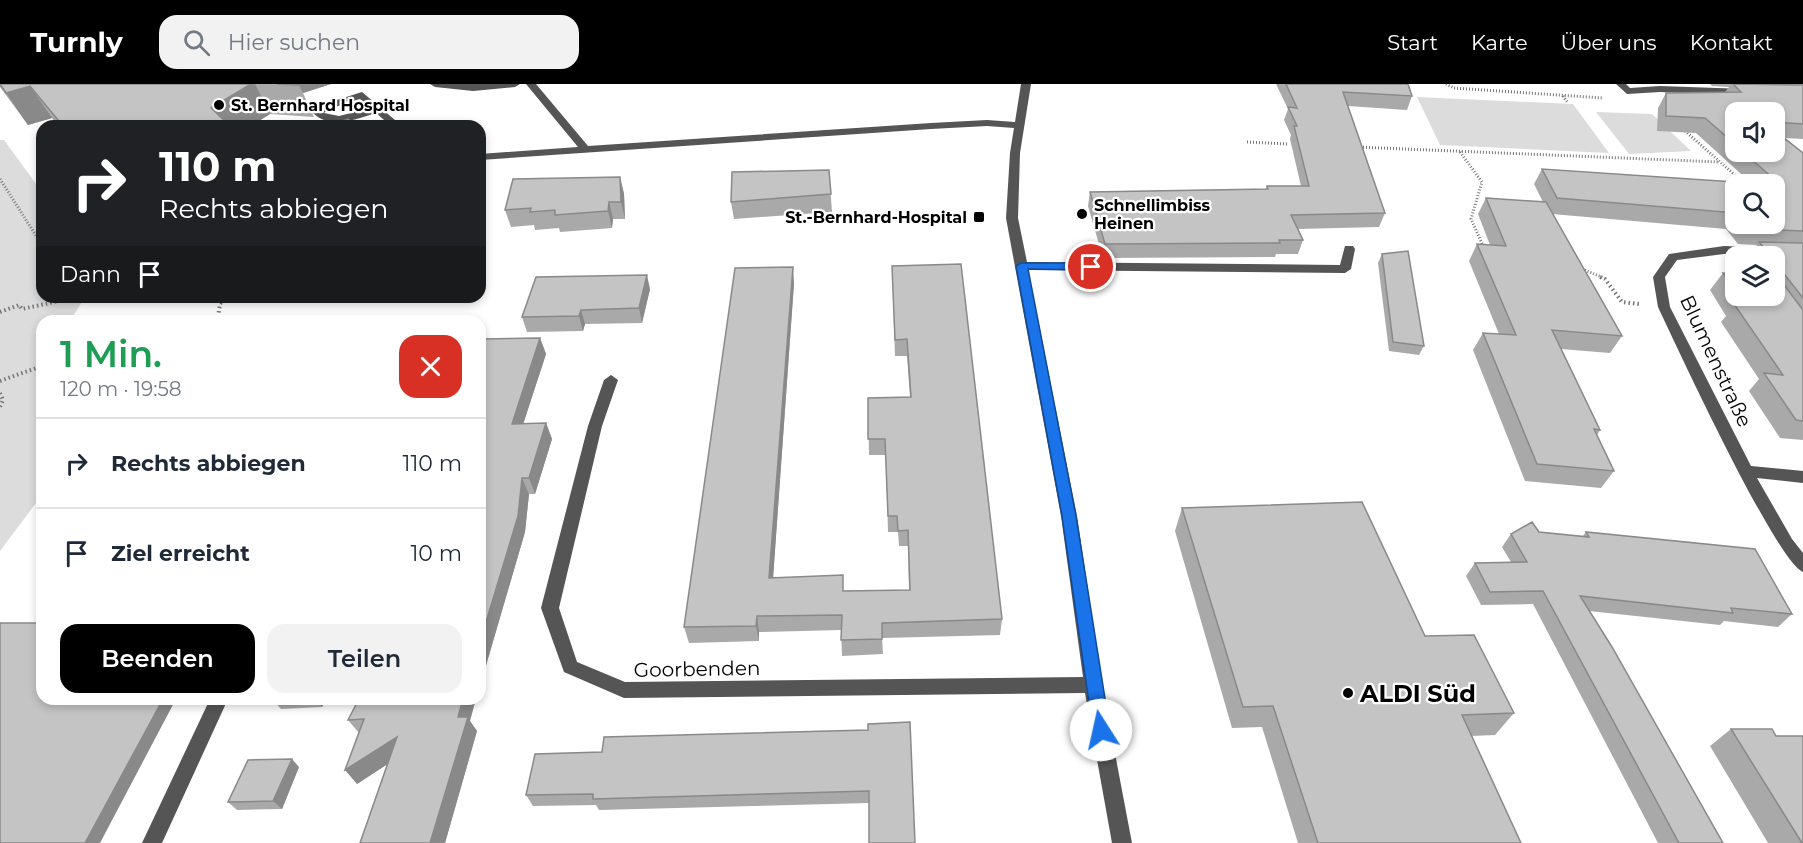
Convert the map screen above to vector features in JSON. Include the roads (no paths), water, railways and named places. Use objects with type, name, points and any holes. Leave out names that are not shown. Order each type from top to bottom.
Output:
[{"type":"street","points":[[435,84],[473,88],[515,84]]},
{"type":"street","points":[[531,84],[585,149]]},
{"type":"street","points":[[1026,84],[1018,125],[1012,218],[1069,516],[1093,685],[1122,843]]},
{"type":"street","points":[[1624,88],[1760,93]]},
{"type":"street","points":[[377,109],[337,119],[327,119],[318,113],[325,107],[362,95],[390,120]]},
{"type":"street","points":[[486,157],[728,142],[931,126],[987,123],[1018,125]]},
{"type":"street","points":[[1021,266],[1345,269],[1349,249]]},
{"type":"street","name":"Blumenstraße","points":[[1803,253],[1724,250],[1673,257],[1659,278],[1664,307],[1746,471],[1786,543],[1803,565]]},
{"type":"street","name":"Goorbenden","points":[[611,380],[595,426],[550,608],[570,667],[624,690],[1093,685]]},
{"type":"street","points":[[1746,471],[1803,477]]},
{"type":"street","points":[[152,843],[216,705]]},
{"type":"place","name":"St. Bernhard Hospital","points":[[219,105]]},
{"type":"place","name":"Schnellimbiss Heinen","points":[[1082,214]]},
{"type":"place","name":"St.-Bernhard-Hospital","points":[[979,217]]},
{"type":"place","name":"ALDI Süd","points":[[1348,693]]}]
